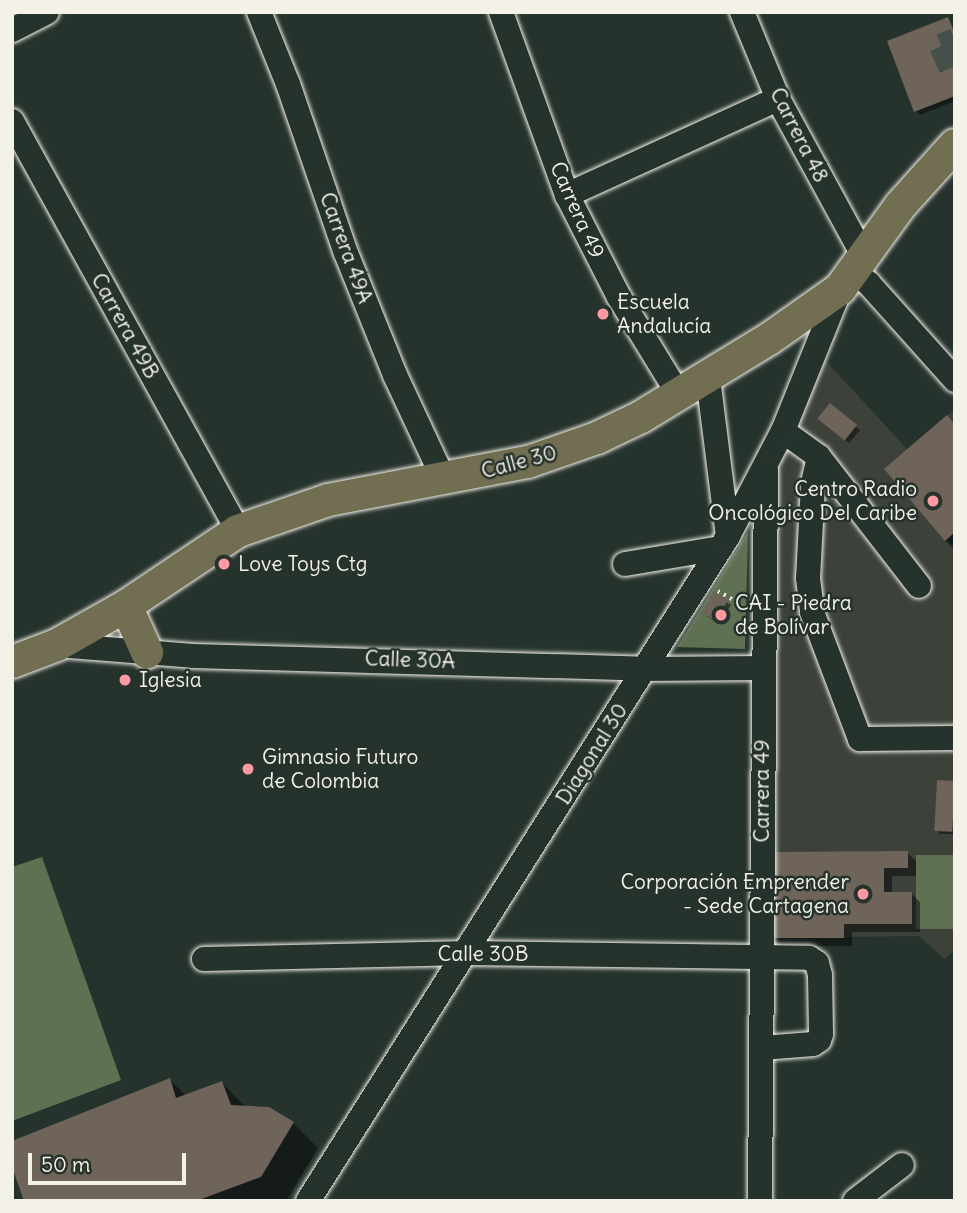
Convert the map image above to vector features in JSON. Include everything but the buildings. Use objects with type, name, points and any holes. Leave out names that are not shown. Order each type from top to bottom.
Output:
[{"type":"main road","name":"Calle 30","points":[[12,662],[57,645],[126,606],[238,531],[328,500],[387,487],[444,480],[554,455],[619,427],[679,395],[708,378],[852,271],[900,206],[955,145]]},
{"type":"main road","points":[[126,606],[147,652]]},
{"type":"street","points":[[12,30],[47,12]]},
{"type":"street","name":"Carrera 49A","points":[[259,12],[288,84],[346,253],[395,375],[444,480]]},
{"type":"street","name":"Carrera 49","points":[[501,12],[567,195],[619,297],[679,395]]},
{"type":"street","name":"Carrera 48","points":[[742,12],[852,271],[869,284],[955,380]]},
{"type":"street","points":[[567,195],[778,99]]},
{"type":"street","name":"Carrera 49B","points":[[12,121],[238,531]]},
{"type":"street","name":"Diagonal 30","points":[[308,1201],[468,953],[724,542],[783,431],[852,271]]},
{"type":"street","points":[[625,564],[724,542],[708,378]]},
{"type":"street","points":[[783,431],[819,457],[919,586]]},
{"type":"street","points":[[819,457],[813,484],[808,578],[812,611],[860,739],[955,738]]},
{"type":"street","name":"Carrera 49","points":[[760,1201],[766,464]]},
{"type":"street","name":"Calle 30A","points":[[57,645],[193,656],[646,668],[763,668]]},
{"type":"street","name":"Calle 30B","points":[[204,959],[468,953],[809,958],[817,963],[820,975],[821,1034],[813,1044],[762,1048]]},
{"type":"street","points":[[856,1201],[902,1165]]},
{"type":"path","points":[[713,588],[746,608]]},
{"type":"shaded area","points":[[825,360],[907,449],[955,409],[955,532],[945,541],[955,552],[955,950],[945,959],[919,936],[772,938],[777,474]]},
{"type":"green space","points":[[748,532],[745,649],[677,647]]},
{"type":"green space","points":[[916,855],[955,855],[955,929],[916,929]]},
{"type":"green space","points":[[42,857],[121,1080],[12,1121],[12,867]]},
{"type":"tunnel","points":[[955,40],[941,46],[955,78]]},
{"type":"place","name":"Escuela Andalucía","points":[[603,314]]},
{"type":"place","name":"Centro Radio Oncológico Del Caribe","points":[[933,501]]},
{"type":"place","name":"Love Toys Ctg","points":[[224,564]]},
{"type":"place","name":"CAI - Piedra de Bolívar","points":[[721,615]]},
{"type":"place","name":"Iglesia","points":[[125,680]]},
{"type":"place","name":"Gimnasio Futuro de Colombia","points":[[248,769]]},
{"type":"place","name":"Corporación Emprender - Sede Cartagena","points":[[863,894]]}]
